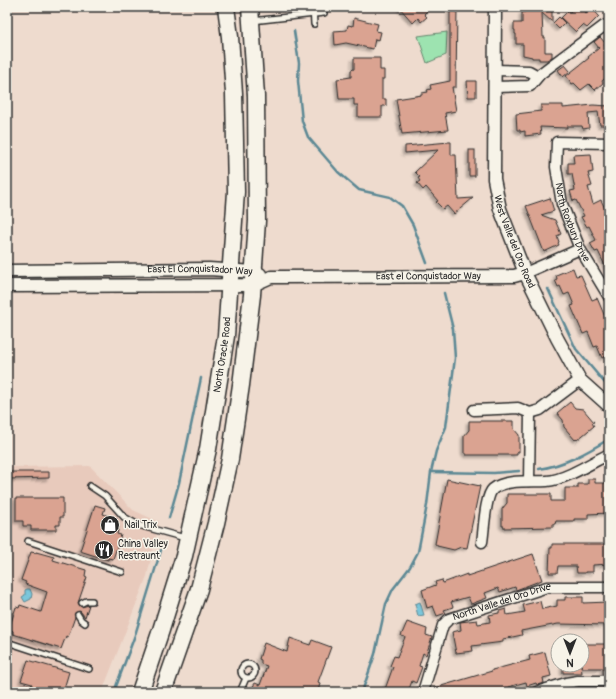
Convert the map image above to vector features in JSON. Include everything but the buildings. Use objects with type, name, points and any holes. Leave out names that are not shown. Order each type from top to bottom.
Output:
[{"type":"highway","name":"North Oracle Road","points":[[140,692],[184,556],[208,449],[226,336],[236,192],[234,93],[230,37],[226,7]]},
{"type":"highway","points":[[165,691],[199,589],[219,509],[230,459],[241,385],[253,278],[257,221],[256,96],[250,14]]},
{"type":"street","name":"West Valle del Oro Road","points":[[495,7],[494,179],[500,209],[525,274],[580,380],[609,406]]},
{"type":"street","points":[[494,87],[530,86],[538,76],[604,26],[609,24]]},
{"type":"street","points":[[494,70],[529,71],[538,76]]},
{"type":"street","name":"North Roxbury Drive","points":[[609,143],[558,142],[556,167],[562,204],[580,249],[609,297]]},
{"type":"street","name":"East el Conquistador Way","points":[[271,277],[514,276],[525,274],[580,249]]},
{"type":"street","name":"East El Conquistador Way","points":[[7,271],[209,269],[230,278]]},
{"type":"street","points":[[110,271],[111,286]]},
{"type":"street","name":"East El Conquistador Way","points":[[7,286],[111,286],[230,278],[271,277]]},
{"type":"street","points":[[474,410],[518,408],[530,413],[540,410],[580,380]]},
{"type":"street","points":[[529,482],[530,413]]},
{"type":"street","points":[[482,542],[488,498],[493,489],[504,483],[550,481],[571,473],[609,454]]},
{"type":"street","name":"North Valle del Oro Drive","points":[[423,692],[443,625],[449,619],[547,587],[609,587]]},
{"type":"street","points":[[537,692],[578,681],[609,682]]},
{"type":"lane","points":[[312,7],[314,24]]},
{"type":"lane","points":[[250,14],[324,14]]},
{"type":"lane","points":[[90,486],[105,496],[124,517],[138,525],[188,538]]},
{"type":"lane","points":[[28,541],[122,572]]},
{"type":"lane","points":[[82,603],[92,601]]},
{"type":"lane","points":[[78,615],[85,623]]},
{"type":"lane","points":[[7,642],[89,669]]},
{"type":"lane","points":[[240,692],[246,678]]},
{"type":"shaded area","points":[[90,466],[133,510],[159,522],[147,576],[102,692],[7,692],[7,467]]},
{"type":"green space","points":[[447,32],[446,55],[427,63],[418,36]]},
{"type":"water","points":[[30,589],[32,594],[31,599],[25,602],[22,597],[25,595],[25,590]]},
{"type":"water","points":[[420,602],[424,615],[418,616],[415,604]]},
{"type":"waterway","points":[[294,31],[299,63],[298,81],[302,121],[308,137],[338,172],[359,190],[390,197],[402,206],[413,225],[427,263]]},
{"type":"waterway","points":[[548,289],[576,349],[609,388]]},
{"type":"waterway","points":[[362,692],[375,654],[386,604],[393,589],[410,567],[418,552],[427,505],[431,472],[436,451],[446,427],[455,358],[453,329],[444,293]]},
{"type":"waterway","points":[[169,518],[179,483],[201,378]]},
{"type":"waterway","points":[[539,469],[558,465],[575,458],[609,439]]},
{"type":"waterway","points":[[431,472],[494,473],[519,471]]},
{"type":"waterway","points":[[114,692],[135,635],[161,550]]},
{"type":"place","name":"Nail Trix","points":[[110,525]]},
{"type":"place","name":"China Valley Restraunt","points":[[104,550]]}]
